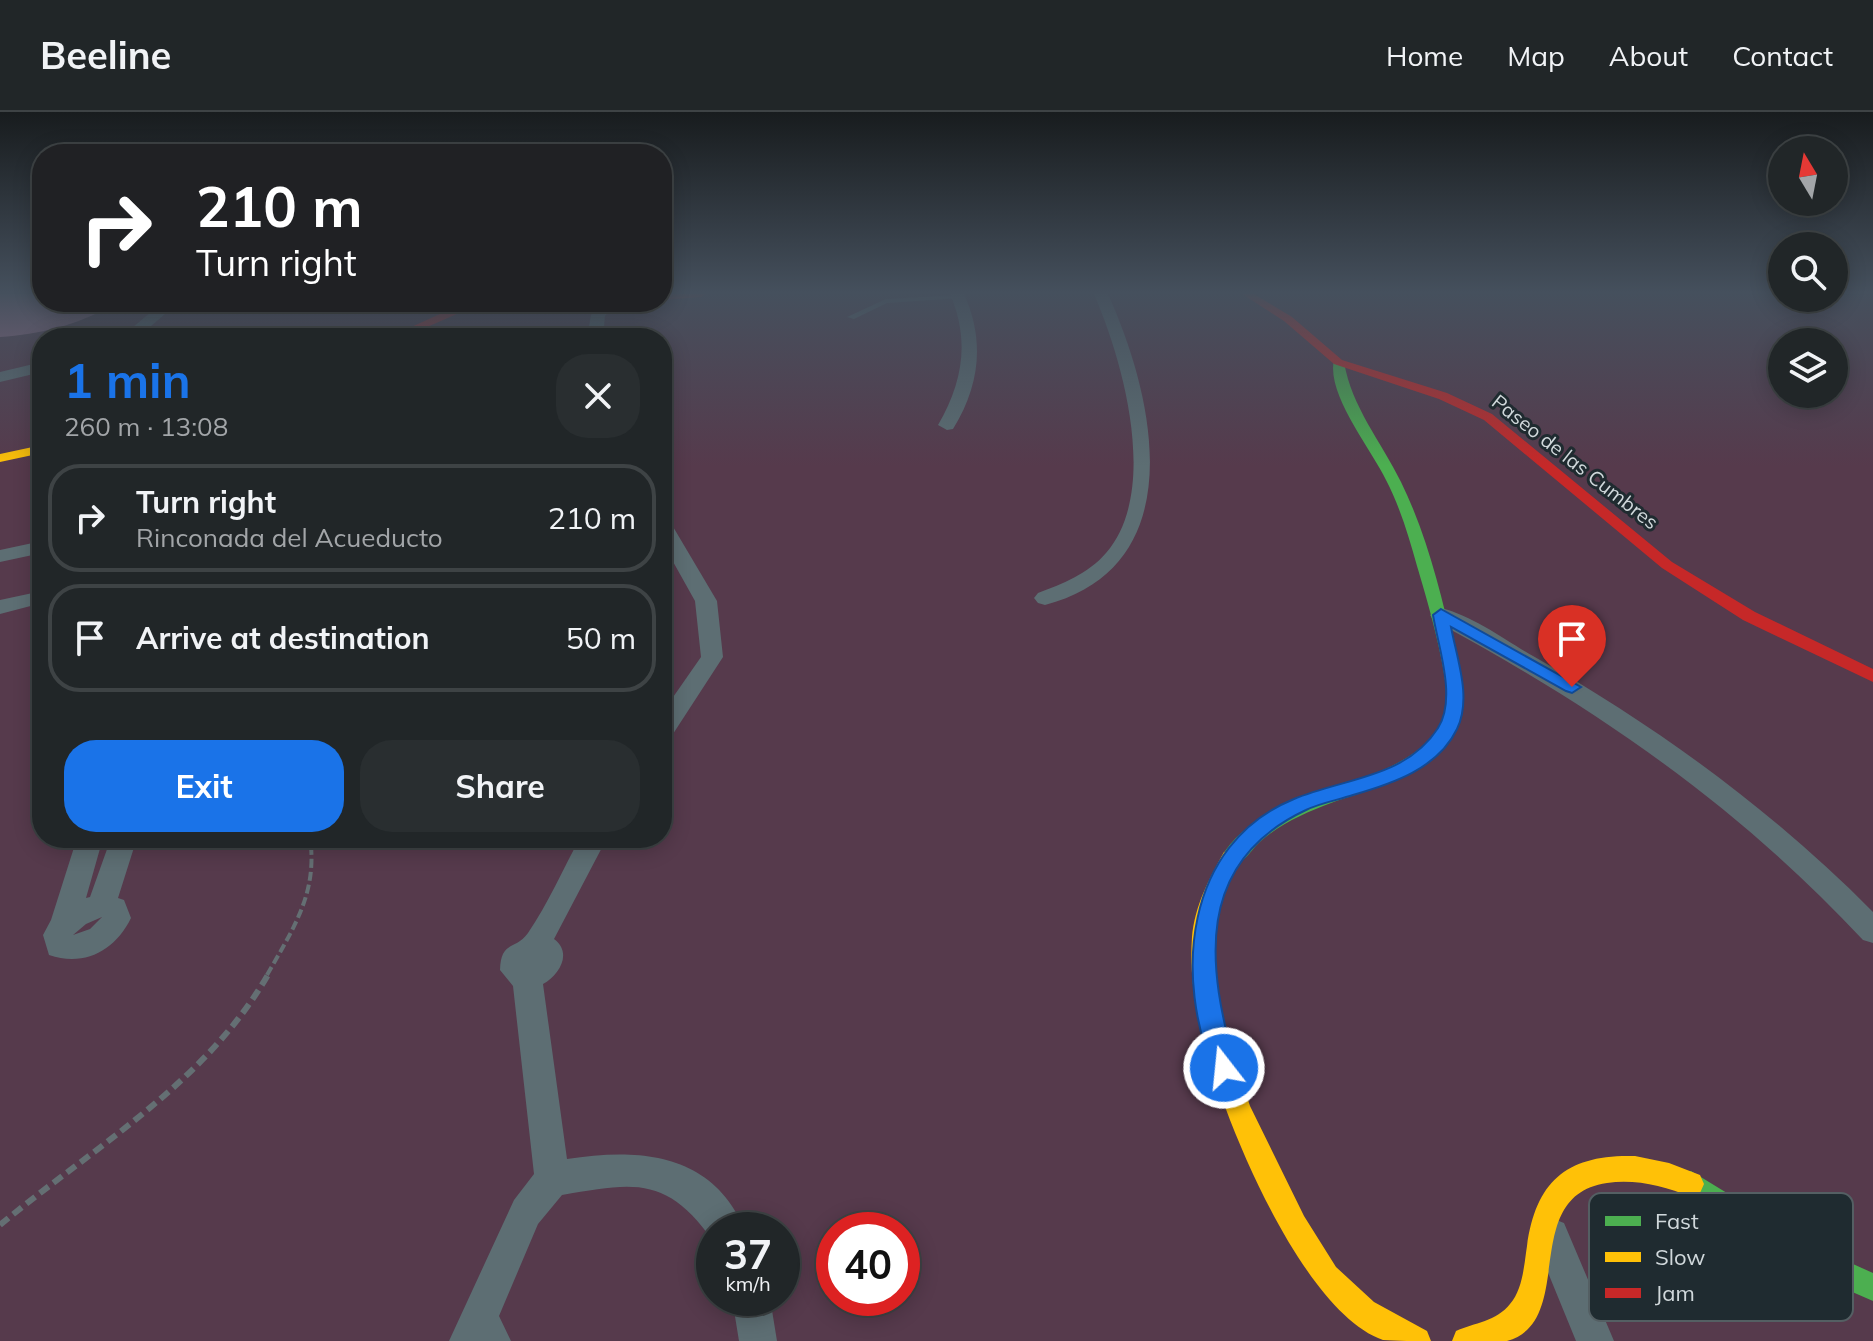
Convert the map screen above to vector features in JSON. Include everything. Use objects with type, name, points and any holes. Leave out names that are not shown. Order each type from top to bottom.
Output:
[{"type":"street","points":[[947,425],[965,391],[970,351]]},
{"type":"street","points":[[1045,598],[1088,578],[1117,554],[1128,538],[1139,500],[1142,439],[1121,351]]},
{"type":"street","name":"Paseo de las Cumbres","points":[[1326,351],[1338,362],[1443,396],[1488,417],[1691,580],[1749,616],[1873,676]]},
{"type":"street","points":[[1338,362],[1337,372],[1343,389],[1395,484],[1441,615],[1455,699],[1449,727],[1429,751],[1395,775],[1300,804],[1258,830],[1226,866],[1207,913],[1202,952],[1207,1008],[1224,1068],[1255,1146],[1294,1223],[1335,1287],[1383,1327],[1417,1341]]},
{"type":"street","points":[[0,377],[32,369]]},
{"type":"street","points":[[0,458],[32,451]]},
{"type":"street","points":[[0,468],[20,454]]},
{"type":"street","points":[[672,542],[706,601],[712,657],[672,716]]},
{"type":"street","points":[[0,556],[32,549]]},
{"type":"street","points":[[0,607],[32,599]]},
{"type":"street","points":[[1441,615],[1548,671],[1731,795],[1779,837],[1873,931]]},
{"type":"street","points":[[87,848],[65,921],[83,909],[101,905],[121,848]]},
{"type":"street","points":[[552,1179],[531,960],[589,848]]},
{"type":"street","points":[[1466,1341],[1496,1331],[1523,1312],[1537,1267],[1543,1216],[1560,1183],[1586,1172],[1617,1168],[1648,1170],[1690,1182],[1710,1193]]},
{"type":"street","points":[[480,1334],[526,1212],[552,1179],[610,1169],[671,1174],[709,1202],[715,1212]]},
{"type":"street","points":[[1543,1216],[1595,1341]]},
{"type":"street","points":[[1853,1278],[1873,1287]]},
{"type":"street","points":[[754,1316],[758,1341]]},
{"type":"path","points":[[0,1225],[184,1078],[237,1024],[292,934],[306,902],[315,875],[311,848]]},
{"type":"shaded area","points":[[0,351],[32,351],[32,848],[672,848],[672,351],[1768,351],[1768,408],[1848,408],[1848,351],[1873,351],[1873,1341],[0,1341]]},
{"type":"traffic: fast","points":[[1231,858],[1255,834],[1281,816],[1387,777],[1412,764],[1440,741],[1454,711],[1453,684],[1420,548],[1394,482],[1352,409],[1338,362]]},
{"type":"traffic: fast","points":[[1691,1184],[1705,1193]]},
{"type":"traffic: fast","points":[[1853,1278],[1873,1287]]},
{"type":"traffic: slow","points":[[0,458],[32,451]]},
{"type":"traffic: slow","points":[[1231,858],[1212,895],[1203,935],[1203,978],[1210,1023],[1239,1109],[1294,1225],[1326,1277],[1364,1312],[1417,1341]]},
{"type":"traffic: slow","points":[[1466,1341],[1506,1326],[1524,1309],[1533,1288],[1548,1208],[1558,1192],[1575,1180],[1601,1171],[1635,1169],[1691,1184]]},
{"type":"traffic: jam","points":[[1326,351],[1338,362],[1443,396],[1488,417],[1667,565],[1749,616],[1873,676]]},
{"type":"route","points":[[1224,1068],[1207,1008],[1202,952],[1207,913],[1226,866],[1258,830],[1300,804],[1395,775],[1429,751],[1449,727],[1455,699],[1441,615],[1548,671],[1572,687]]}]
